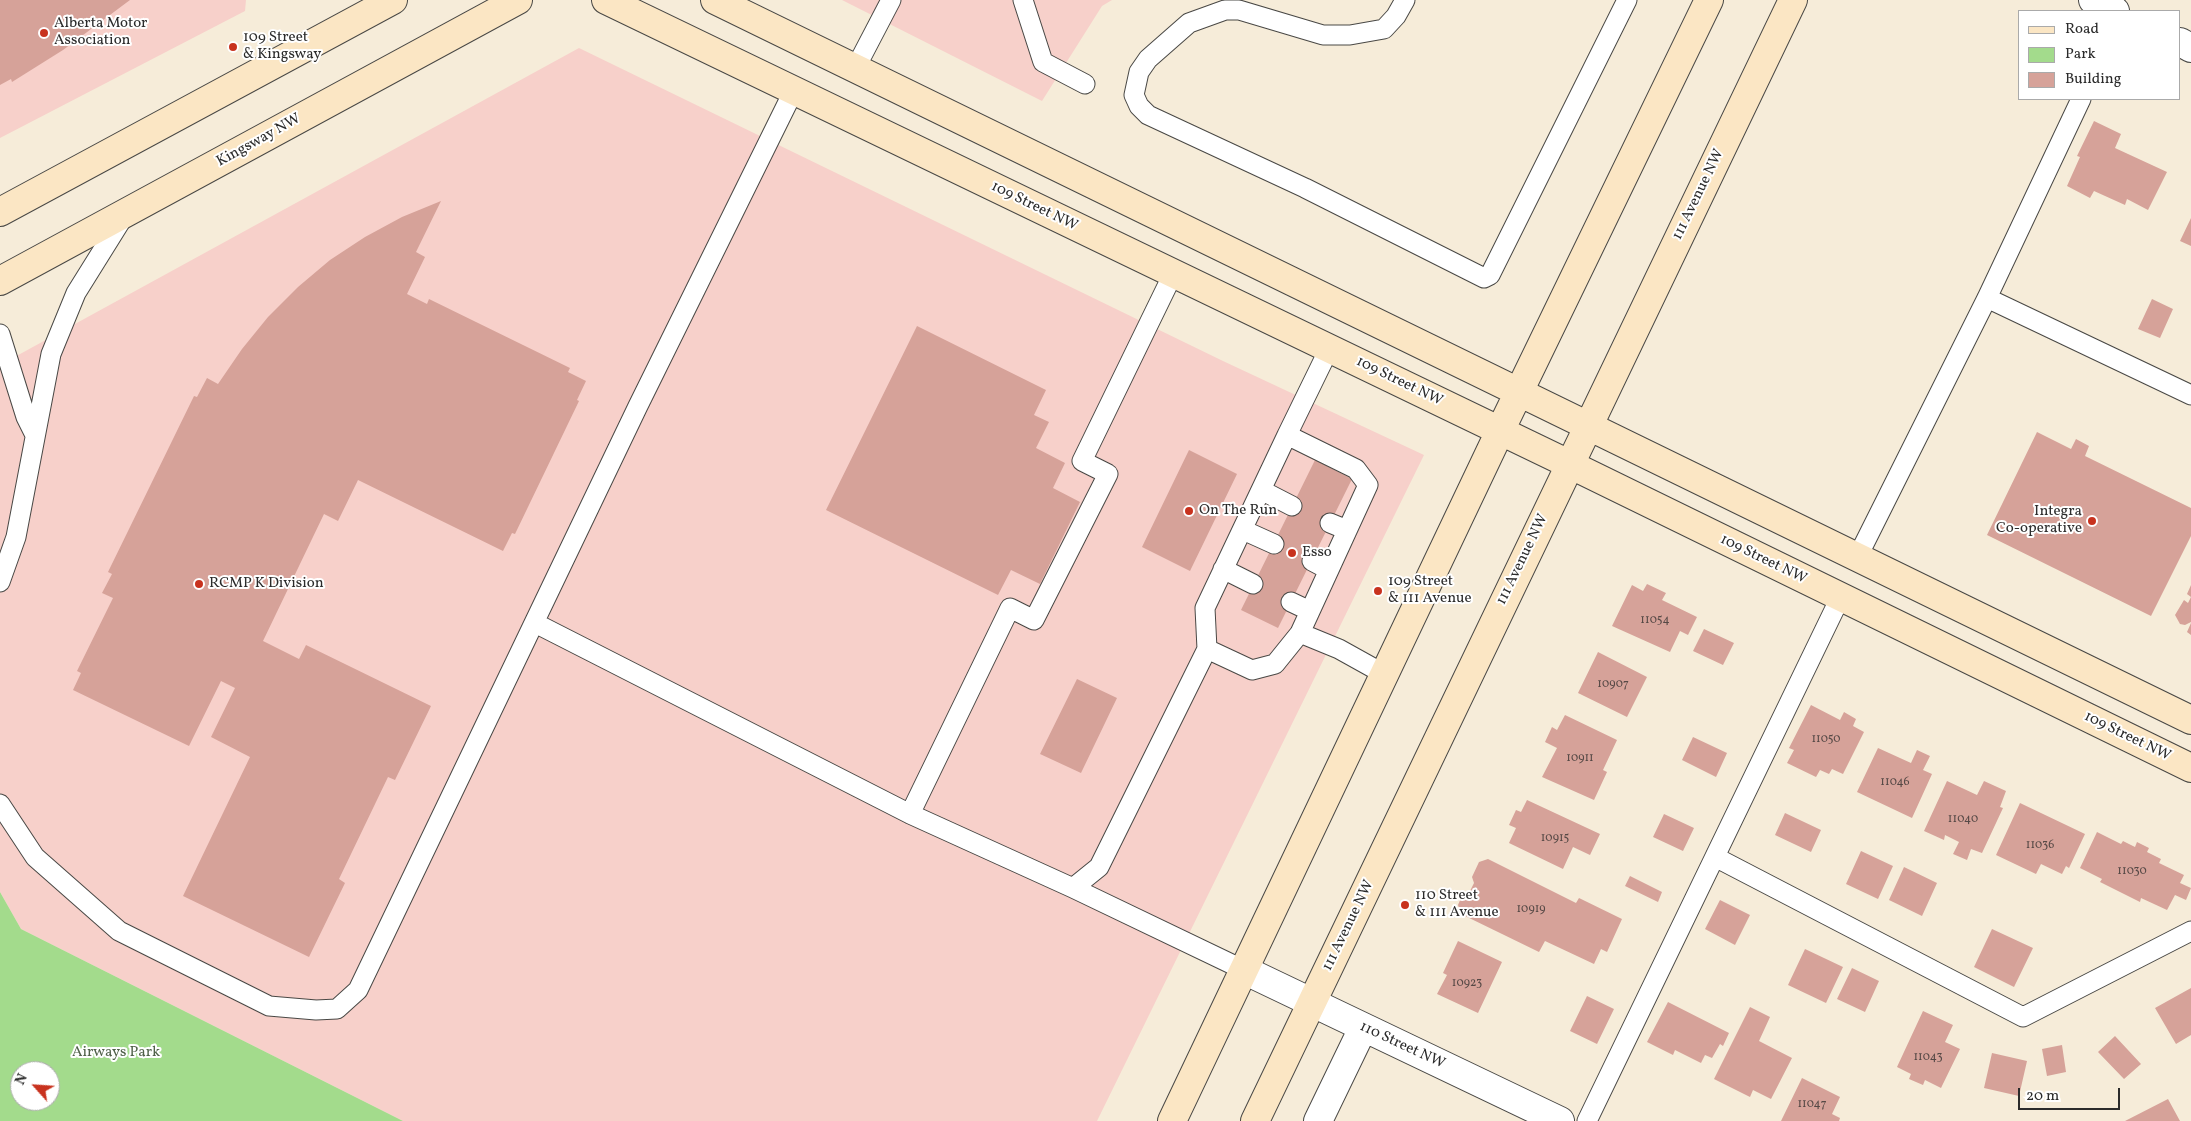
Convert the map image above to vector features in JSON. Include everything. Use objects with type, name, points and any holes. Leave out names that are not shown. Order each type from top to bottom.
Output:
[{"type":"main road","points":[[343,28],[350,0]]},
{"type":"main road","points":[[0,212],[393,0]]},
{"type":"main road","name":"Kingsway NW","points":[[0,281],[518,0]]},
{"type":"main road","name":"109 Street NW","points":[[606,0],[1569,464],[2191,768]]},
{"type":"main road","points":[[715,0],[2191,720]]},
{"type":"main road","points":[[1172,1121],[1500,431],[1709,0]]},
{"type":"main road","name":"111 Avenue NW","points":[[1255,1121],[1793,0]]},
{"type":"street","points":[[2093,0],[2113,10]]},
{"type":"street","name":"110 Street NW","points":[[1244,970],[1560,1121]]},
{"type":"street","points":[[1318,1121],[1363,1028]]},
{"type":"lane","points":[[855,68],[891,0]]},
{"type":"lane","points":[[1023,0],[1043,62],[1084,84]]},
{"type":"lane","points":[[1405,0],[1396,16],[1384,29],[1350,35],[1323,35],[1239,10],[1225,10],[1189,23],[1148,59],[1139,72],[1134,95],[1139,106],[1148,115],[1305,188],[1484,278],[1490,274],[1628,0]]},
{"type":"lane","points":[[0,804],[34,857],[119,931],[269,1006],[316,1010],[337,1009],[358,990],[643,397],[794,90]]},
{"type":"lane","points":[[1857,558],[1988,298],[2082,100]]},
{"type":"lane","points":[[0,582],[16,537],[51,354],[65,315],[76,293],[126,213]]},
{"type":"lane","points":[[910,814],[1010,608],[1034,620],[1108,474],[1082,461],[1173,274]]},
{"type":"lane","points":[[1988,298],[2191,395]]},
{"type":"lane","points":[[0,334],[26,417],[35,434]]},
{"type":"lane","points":[[1073,888],[1099,867],[1207,649],[1205,608],[1329,349]]},
{"type":"lane","points":[[1207,649],[1252,670],[1275,664],[1300,633],[1329,570],[1339,526],[1368,485],[1356,468],[1288,435]]},
{"type":"lane","points":[[1261,490],[1292,506]]},
{"type":"lane","points":[[1243,530],[1274,544]]},
{"type":"lane","points":[[1312,562],[1329,570]]},
{"type":"lane","points":[[1223,569],[1254,584]]},
{"type":"lane","points":[[1587,1121],[1840,598]]},
{"type":"lane","points":[[1291,602],[1310,611]]},
{"type":"lane","points":[[535,623],[910,814],[1073,888],[1244,970]]},
{"type":"lane","points":[[1300,633],[1339,649],[1384,674]]},
{"type":"lane","points":[[1716,857],[2023,1017],[2191,931]]},
{"type":"shaded area","points":[[0,0],[246,0],[245,11],[0,138]]},
{"type":"shaded area","points":[[842,0],[1112,0],[1102,6],[1042,101]]},
{"type":"shaded area","points":[[579,48],[1223,361],[1424,455],[1097,1121],[403,1121],[21,929],[0,892],[0,365]]},
{"type":"green space","name":"Airways Park","points":[[0,892],[21,929],[403,1121],[0,1121]]},
{"type":"building","name":"Alberta Motor Association","points":[[0,0],[130,0],[63,50],[12,82],[11,79],[0,85]]},
{"type":"building","points":[[2094,121],[2121,134],[2115,148],[2167,172],[2148,210],[2127,199],[2125,205],[2094,191],[2090,198],[2067,186],[2080,157],[2077,156]]},
{"type":"building","name":"RCMP K Division","points":[[441,201],[416,252],[425,257],[407,294],[427,304],[429,299],[570,368],[568,372],[586,381],[577,400],[579,401],[515,534],[512,533],[503,551],[358,480],[338,521],[324,514],[263,641],[299,659],[306,645],[431,706],[395,780],[388,777],[339,879],[345,883],[309,957],[183,896],[250,757],[211,737],[235,688],[221,681],[189,746],[73,690],[81,673],[77,671],[113,598],[102,593],[112,574],[108,572],[194,396],[197,397],[207,378],[218,384],[242,349],[268,317],[298,287],[330,260],[365,237],[402,217]]},
{"type":"building","points":[[2191,218],[2191,246],[2180,241]]},
{"type":"building","points":[[2152,299],[2173,309],[2160,338],[2138,329]]},
{"type":"building","points":[[917,326],[1046,390],[1034,415],[1049,422],[1036,448],[1065,463],[1053,488],[1080,502],[1040,584],[1011,570],[998,595],[826,510]]},
{"type":"building","name":"Integra Co-operative","points":[[2037,432],[2071,449],[2076,439],[2089,446],[2085,456],[2191,508],[2191,536],[2151,616],[1987,535]]},
{"type":"building","name":"On The Run","points":[[1189,450],[1237,474],[1190,571],[1142,547]]},
{"type":"building","name":"Esso","points":[[1315,460],[1352,479],[1278,628],[1241,610]]},
{"type":"building","points":[[1647,584],[1666,593],[1662,600],[1697,617],[1688,635],[1680,631],[1670,652],[1612,626],[1632,585],[1643,591]]},
{"type":"building","points":[[2191,585],[2191,597],[2187,594]]},
{"type":"building","points":[[2191,597],[2191,622],[2185,625],[2180,624],[2175,615],[2184,600],[2188,603]]},
{"type":"building","points":[[2191,623],[2191,635],[2187,632]]},
{"type":"building","points":[[1704,629],[1734,643],[1723,665],[1693,651]]},
{"type":"building","points":[[1598,652],[1647,677],[1627,717],[1578,693]]},
{"type":"building","points":[[1077,679],[1117,698],[1081,773],[1040,754]]},
{"type":"building","points":[[1811,705],[1840,720],[1844,712],[1856,719],[1853,726],[1864,732],[1843,774],[1832,769],[1829,774],[1820,770],[1816,777],[1787,763],[1794,750],[1789,748]]},
{"type":"building","points":[[1565,715],[1617,740],[1603,770],[1607,772],[1594,800],[1542,777],[1557,748],[1545,742],[1552,727],[1557,730]]},
{"type":"building","points":[[1693,737],[1727,753],[1716,777],[1682,760]]},
{"type":"building","points":[[1878,748],[1911,763],[1917,750],[1930,756],[1923,770],[1932,774],[1912,818],[1857,792]]},
{"type":"building","points":[[1947,781],[1977,795],[1984,781],[2006,791],[2000,807],[2003,808],[1982,853],[1971,849],[1967,860],[1953,854],[1959,842],[1945,835],[1944,840],[1924,831]]},
{"type":"building","points":[[1527,800],[1600,834],[1590,855],[1573,847],[1563,869],[1509,843],[1516,828],[1509,825],[1516,810],[1521,812]]},
{"type":"building","points":[[2020,803],[2085,834],[2069,868],[2066,866],[2062,874],[2041,864],[2036,874],[1996,855]]},
{"type":"building","points":[[1785,813],[1821,830],[1811,852],[1775,835]]},
{"type":"building","points":[[1664,814],[1694,828],[1683,851],[1653,837]]},
{"type":"building","points":[[2097,832],[2121,844],[2123,841],[2135,847],[2137,842],[2149,848],[2147,852],[2161,859],[2159,863],[2184,875],[2180,883],[2191,888],[2186,900],[2175,895],[2167,910],[2141,898],[2140,902],[2100,882],[2102,879],[2080,868]]},
{"type":"building","points":[[1861,851],[1893,866],[1878,899],[1846,884]]},
{"type":"building","points":[[1488,859],[1576,903],[1579,898],[1622,919],[1607,952],[1601,949],[1594,964],[1545,941],[1539,952],[1461,914],[1458,905],[1463,893],[1470,891],[1474,883],[1472,877],[1479,862]]},
{"type":"building","points":[[1904,867],[1937,883],[1922,916],[1889,900]]},
{"type":"building","points":[[1630,876],[1662,892],[1658,902],[1625,886]]},
{"type":"building","points":[[1720,900],[1750,915],[1735,945],[1705,929]]},
{"type":"building","points":[[1992,929],[2033,948],[2014,987],[1974,967]]},
{"type":"building","points":[[1458,941],[1502,962],[1478,1013],[1437,994],[1447,975],[1443,973]]},
{"type":"building","points":[[1805,949],[1843,967],[1826,1003],[1788,985]]},
{"type":"building","points":[[1852,968],[1879,981],[1865,1012],[1837,999]]},
{"type":"building","points":[[2191,988],[2191,1035],[2176,1044],[2155,1008]]},
{"type":"building","points":[[1587,996],[1614,1009],[1597,1044],[1570,1031]]},
{"type":"building","points":[[1668,1002],[1729,1033],[1723,1046],[1720,1044],[1712,1058],[1705,1055],[1701,1063],[1675,1050],[1673,1055],[1647,1042]]},
{"type":"building","points":[[1750,1007],[1770,1017],[1759,1041],[1792,1058],[1771,1099],[1753,1090],[1750,1097],[1714,1079]]},
{"type":"building","points":[[1923,1011],[1953,1025],[1945,1042],[1960,1049],[1941,1088],[1925,1080],[1923,1085],[1909,1079],[1911,1074],[1897,1067]]},
{"type":"building","points":[[2115,1036],[2141,1064],[2124,1079],[2098,1052]]},
{"type":"building","points":[[2062,1045],[2066,1072],[2047,1076],[2042,1049]]},
{"type":"building","points":[[1992,1053],[2027,1061],[2019,1096],[1984,1088]]},
{"type":"building","points":[[1802,1078],[1840,1097],[1832,1114],[1840,1118],[1839,1121],[1781,1121]]},
{"type":"building","points":[[2168,1099],[2180,1121],[2125,1121]]},
{"type":"place","name":"Alberta Motor Association","points":[[44,33]]},
{"type":"place","name":"109 Street & Kingsway","points":[[233,47]]},
{"type":"place","name":"On The Run","points":[[1189,511]]},
{"type":"place","name":"Integra Co-operative","points":[[2092,521]]},
{"type":"place","name":"Esso","points":[[1292,553]]},
{"type":"place","name":"RCMP K Division","points":[[199,584]]},
{"type":"place","name":"109 Street & 111 Avenue","points":[[1378,591]]},
{"type":"place","name":"110 Street & 111 Avenue","points":[[1405,905]]}]
